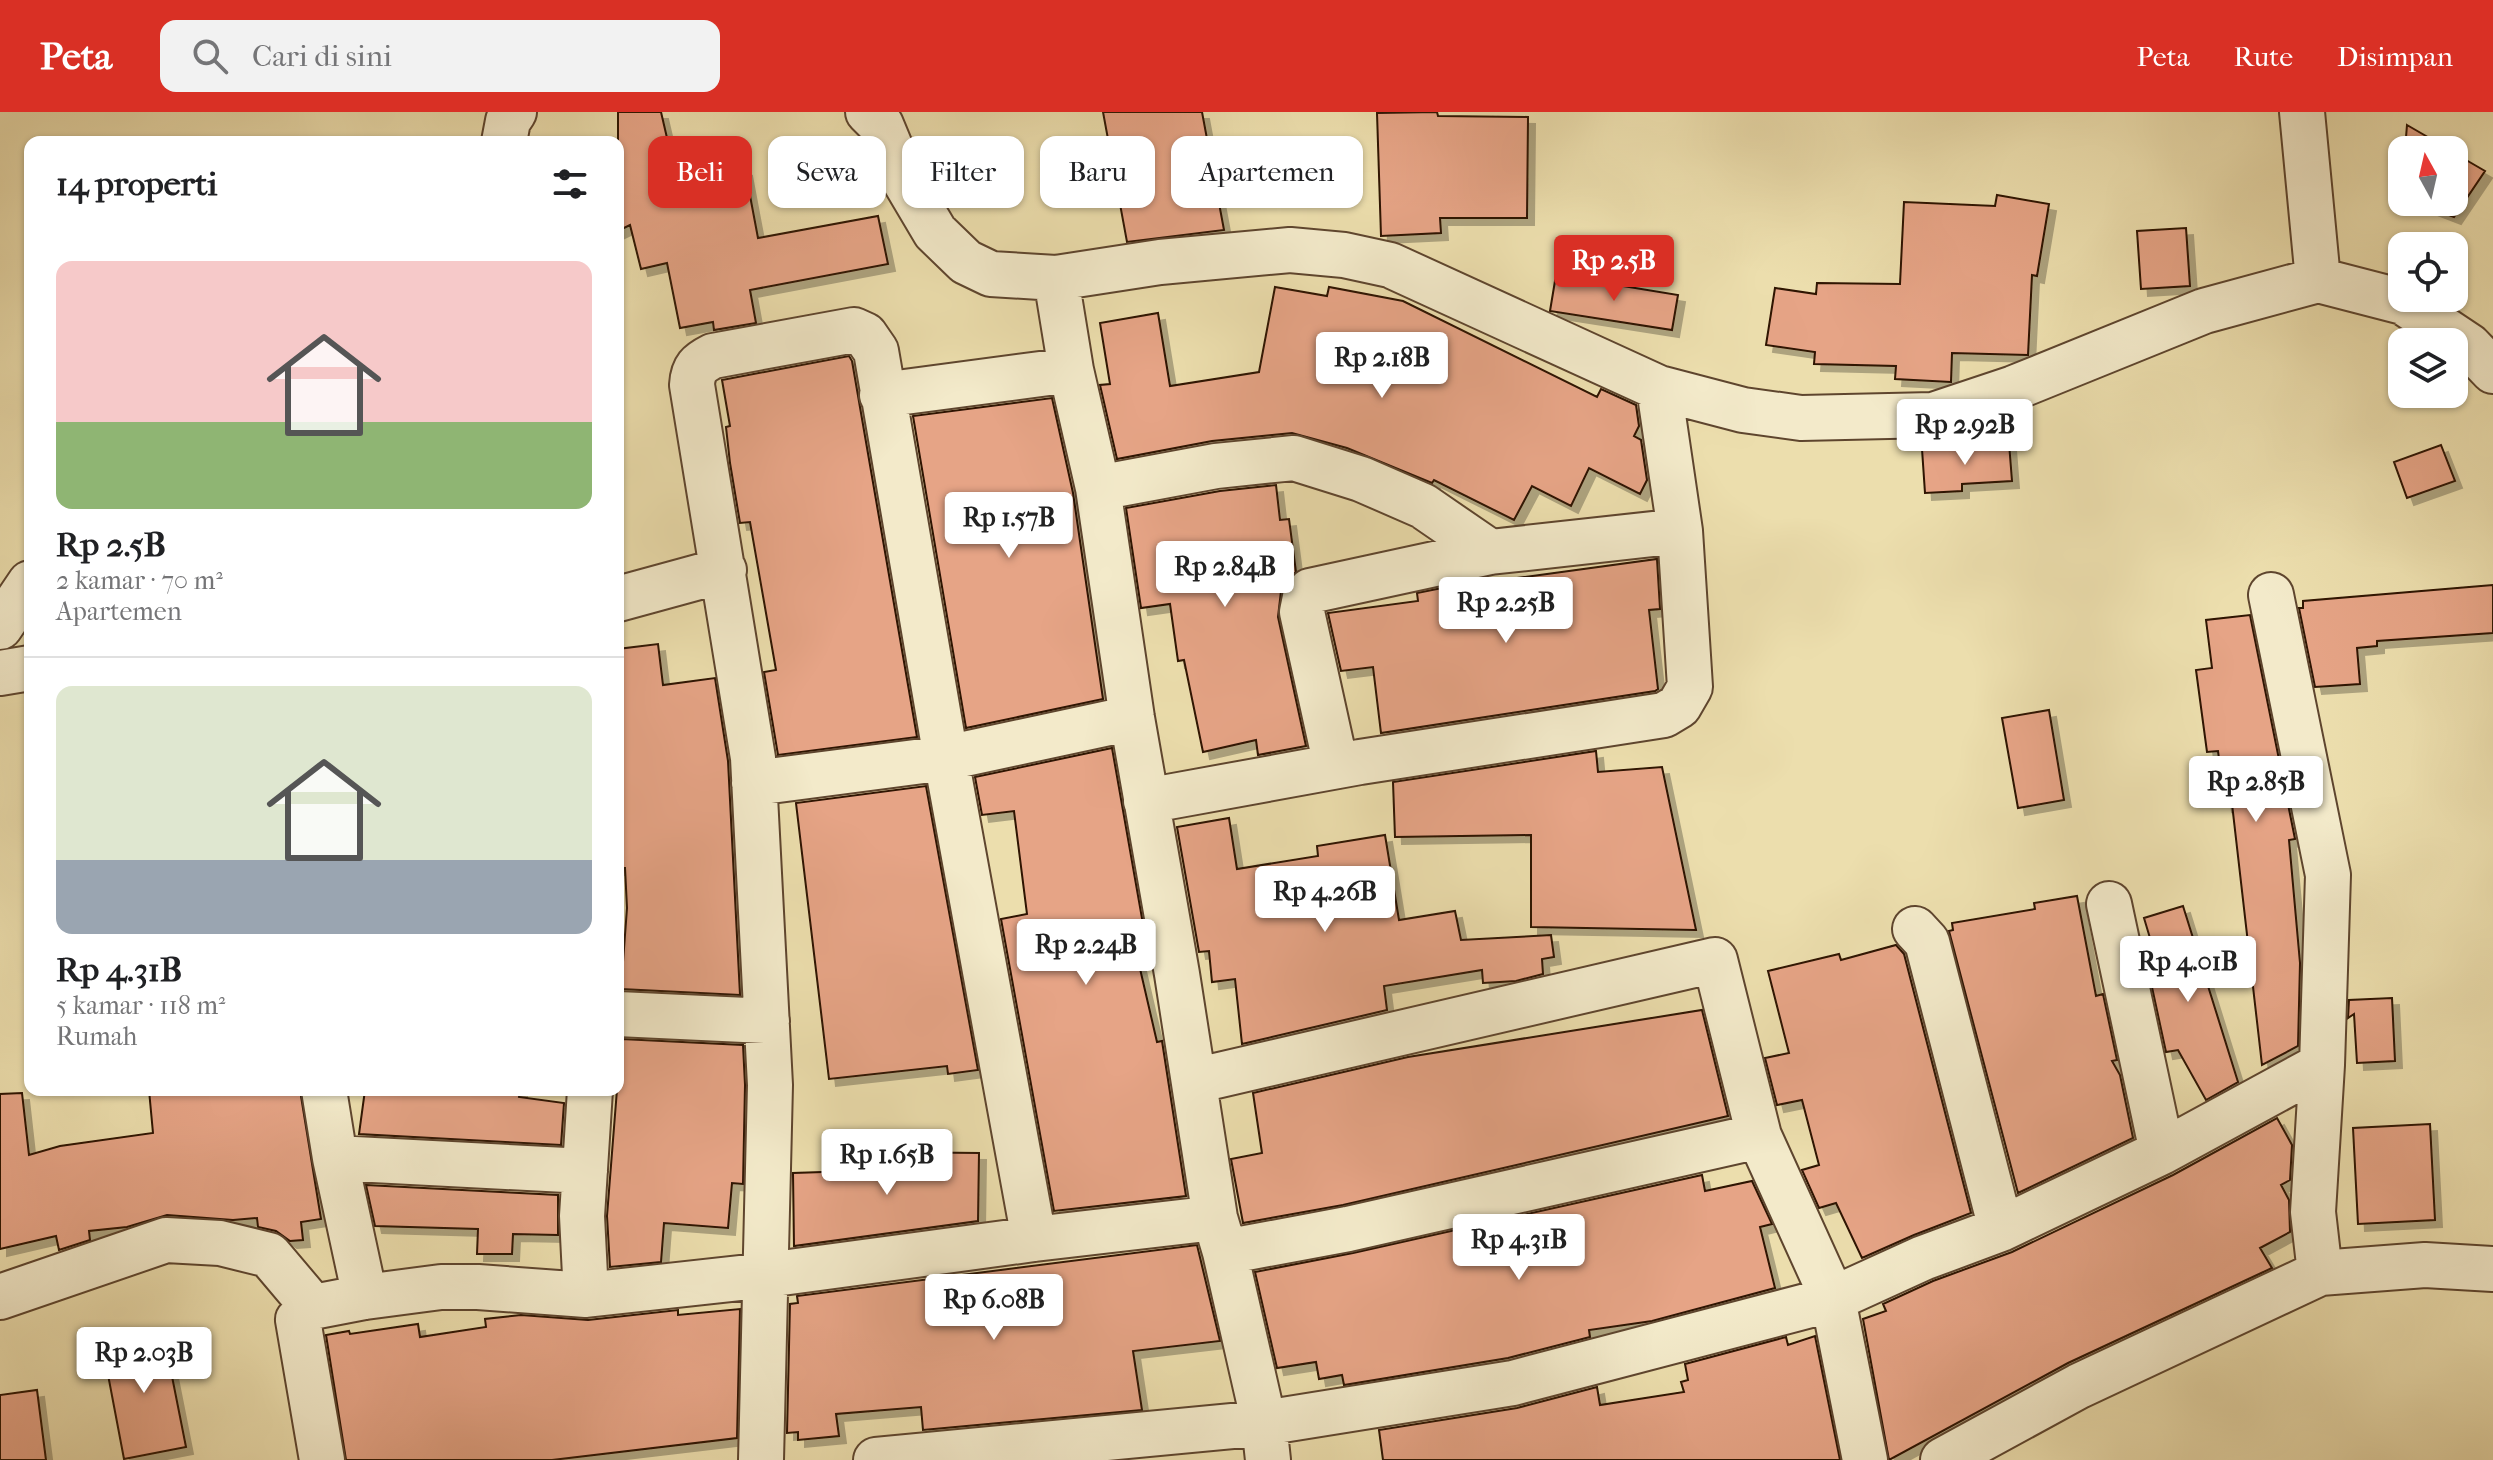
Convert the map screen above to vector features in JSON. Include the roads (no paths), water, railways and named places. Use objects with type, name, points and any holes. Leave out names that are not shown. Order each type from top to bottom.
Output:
[{"type":"street","points":[[505,136],[508,121],[514,112]]},
{"type":"street","points":[[868,112],[881,125],[903,178],[935,232],[953,252],[991,274],[1056,278],[1160,262],[1290,250],[1344,255],[1390,265],[1659,388],[1743,410],[1801,418],[1933,415],[2014,388],[2204,311],[2318,280],[2403,302],[2469,346],[2493,371]]},
{"type":"street","points":[[2302,112],[2318,280]]},
{"type":"street","points":[[1056,278],[1071,370],[1098,488],[1132,718],[1220,1235],[1266,1442]]},
{"type":"street","points":[[761,1460],[770,1085],[753,758],[692,385],[693,371],[700,362],[713,356],[854,330],[865,335],[876,351],[1034,1239]]},
{"type":"street","points":[[882,395],[1071,370]]},
{"type":"street","points":[[1146,801],[1336,766],[1664,715],[1679,706],[1690,687],[1680,531],[1659,388]]},
{"type":"street","points":[[1098,488],[1216,466],[1294,458],[1361,479],[1423,506],[1490,552]]},
{"type":"street","points":[[1336,766],[1302,612],[1305,597],[1316,588],[1490,552],[1680,531]]},
{"type":"street","points":[[624,597],[724,570]]},
{"type":"street","points":[[0,627],[24,592]]},
{"type":"street","points":[[2271,595],[2328,875],[2322,1065],[2313,1212],[2320,1273]]},
{"type":"street","points":[[0,673],[24,669]]},
{"type":"street","points":[[754,783],[946,758],[1132,718]]},
{"type":"street","points":[[2109,904],[2162,1152]]},
{"type":"street","points":[[1915,929],[1927,942],[2001,1229]]},
{"type":"street","points":[[1194,1081],[1715,960],[1759,1136],[1833,1299],[1865,1460]]},
{"type":"street","points":[[624,1014],[767,1021]]},
{"type":"street","points":[[876,1460],[1266,1442],[1513,1383],[1833,1299],[1923,1258],[2001,1229],[2162,1152],[2322,1065]]},
{"type":"street","points":[[325,1096],[365,1297]]},
{"type":"street","points":[[586,1295],[582,1216],[590,1096]]},
{"type":"street","points":[[322,1460],[298,1320],[313,1307],[365,1297],[453,1287],[586,1295],[767,1275],[1034,1239],[1348,1229],[1759,1136]]},
{"type":"street","points":[[335,1158],[585,1171]]},
{"type":"street","points":[[0,1297],[166,1240],[220,1243],[269,1255],[313,1307]]},
{"type":"street","points":[[1943,1460],[2079,1386],[2320,1273],[2425,1265],[2493,1269]]}]
